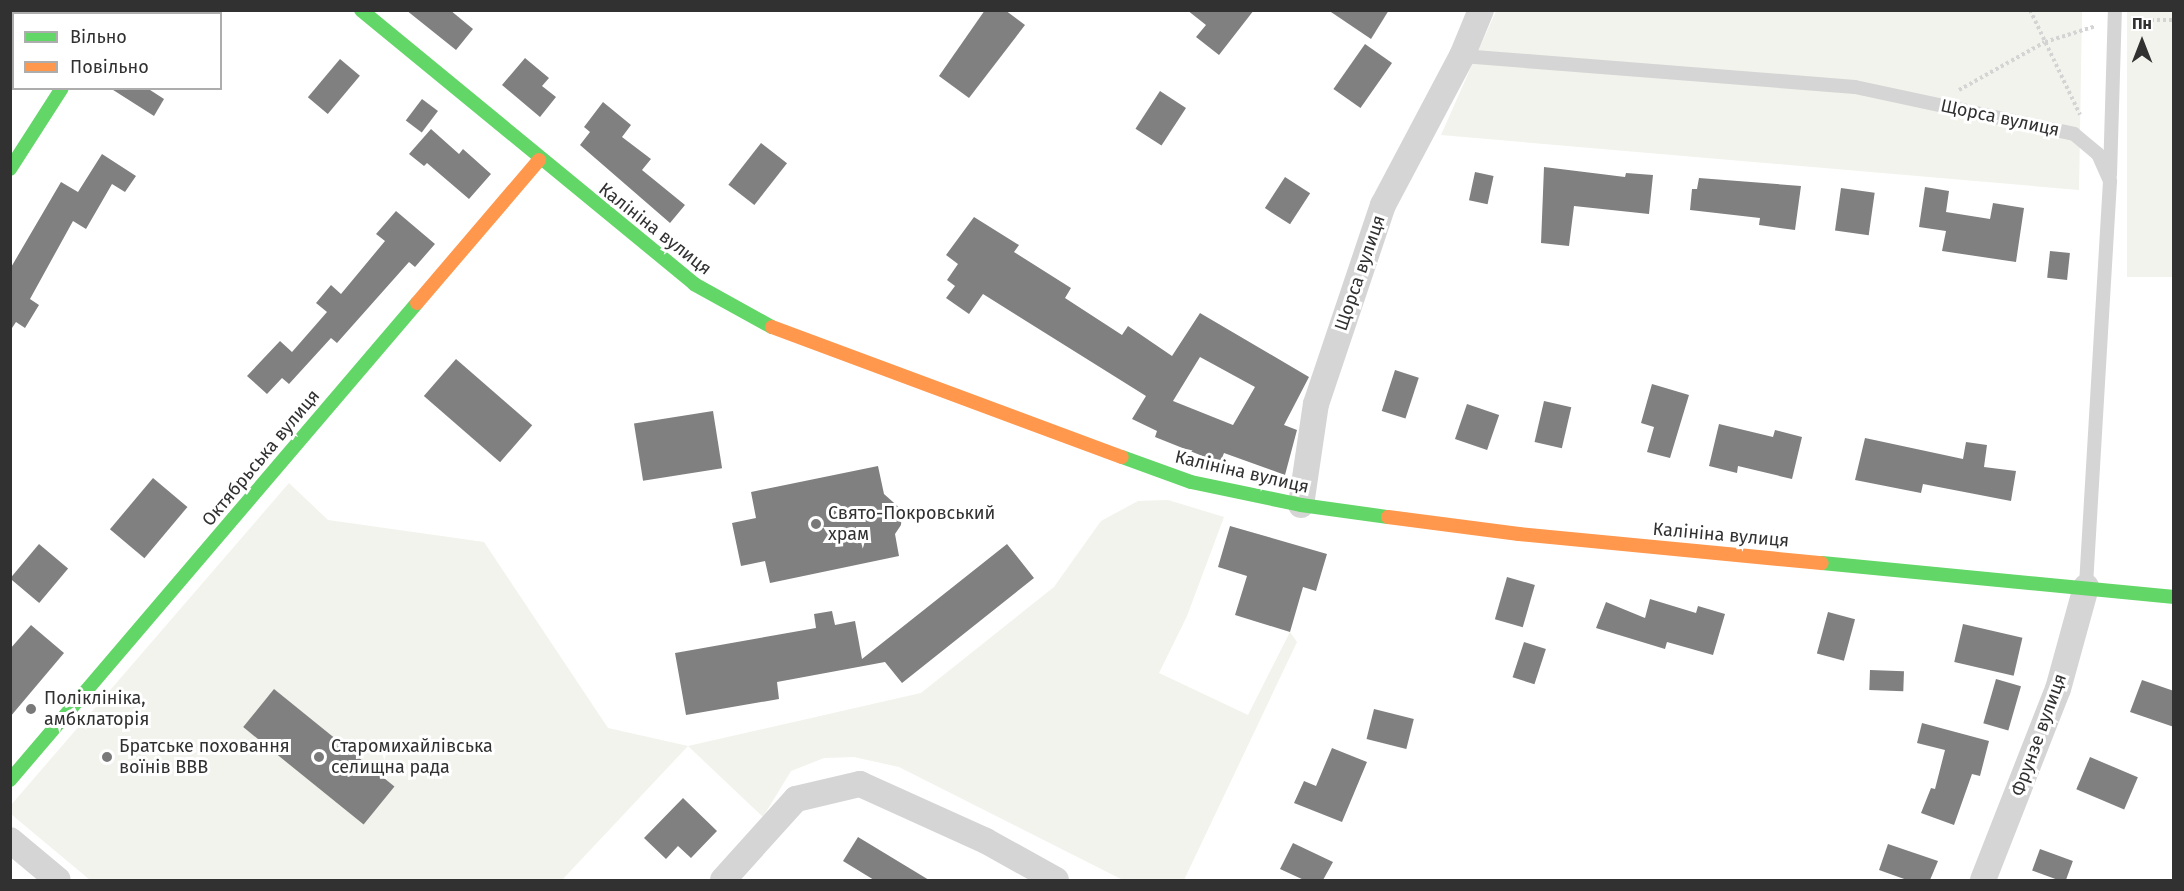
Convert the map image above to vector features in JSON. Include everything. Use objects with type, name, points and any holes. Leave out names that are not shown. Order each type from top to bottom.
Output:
[{"type":"street","name":"Калініна вулиця","points":[[361,10],[539,160],[694,284],[769,326],[1191,483],[1301,505],[1519,534],[2174,597]]},
{"type":"street","name":"Щорса вулиця","points":[[1301,505],[1316,404],[1383,205],[1462,56],[1481,10]]},
{"type":"street","points":[[10,168],[61,90]]},
{"type":"street","name":"Октябрьська вулиця","points":[[10,780],[539,160]]},
{"type":"street","name":"Фрунзе вулиця","points":[[1983,880],[2058,689],[2086,587]]},
{"type":"street","points":[[723,880],[796,799],[860,784],[986,841],[1056,880]]},
{"type":"street","points":[[10,840],[58,880]]},
{"type":"lane","points":[[2110,181],[2115,16]]},
{"type":"lane","name":"Щорса вулиця","points":[[1462,56],[1855,87],[2074,134],[2098,154],[2110,181],[2086,587]]},
{"type":"path","points":[[2030,10],[2098,154]]},
{"type":"path","points":[[1936,104],[2045,42],[2115,16],[2174,20]]},
{"type":"shaded area","points":[[1496,11],[2082,11],[2079,190],[1441,135]]},
{"type":"shaded area","points":[[2127,11],[2173,11],[2173,277],[2127,277]]},
{"type":"shaded area","points":[[289,483],[328,520],[484,542],[608,728],[688,746],[562,880],[90,880],[11,814],[11,805]]},
{"type":"shaded area","points":[[1168,500],[1224,517],[1187,616],[1159,673],[1248,715],[1290,632],[1297,642],[1184,880],[1123,880],[899,767],[854,757],[824,758],[791,771],[763,817],[688,746],[921,693],[1054,587],[1101,521],[1138,501]]},
{"type":"building","points":[[406,10],[450,10],[473,29],[456,50]]},
{"type":"building","points":[[985,10],[1005,10],[1025,25],[969,98],[939,76]]},
{"type":"building","points":[[1187,10],[1254,10],[1219,55],[1196,37],[1206,25]]},
{"type":"building","points":[[1328,10],[1389,10],[1371,39]]},
{"type":"building","points":[[1365,44],[1392,63],[1360,108],[1333,89]]},
{"type":"building","points":[[525,58],[549,78],[542,86],[556,97],[540,117],[502,85]]},
{"type":"building","points":[[340,59],[360,76],[328,114],[308,97]]},
{"type":"building","points":[[113,90],[150,90],[164,99],[154,116]]},
{"type":"building","points":[[1160,91],[1186,108],[1161,146],[1135,129]]},
{"type":"building","points":[[422,99],[438,111],[422,133],[406,121]]},
{"type":"building","points":[[603,102],[631,125],[622,137],[651,159],[642,170],[685,205],[670,223],[580,145],[590,132],[584,127]]},
{"type":"building","points":[[431,129],[459,154],[463,149],[491,174],[469,199],[427,163],[424,166],[409,154]]},
{"type":"building","points":[[761,143],[787,163],[754,205],[728,185]]},
{"type":"building","points":[[102,154],[136,176],[125,192],[112,184],[86,229],[73,221],[30,299],[39,305],[25,328],[16,322],[10,331],[10,269],[61,182],[78,192]]},
{"type":"building","points":[[1544,167],[1625,177],[1626,173],[1653,175],[1649,214],[1574,206],[1569,246],[1541,243]]},
{"type":"building","points":[[1475,172],[1494,176],[1488,204],[1469,200]]},
{"type":"building","points":[[1285,177],[1310,193],[1290,224],[1265,208]]},
{"type":"building","points":[[1699,178],[1801,186],[1795,230],[1759,225],[1760,218],[1690,210],[1692,189],[1697,189]]},
{"type":"building","points":[[1925,187],[1949,191],[1946,212],[1990,219],[1993,203],[2024,208],[2016,262],[1942,251],[1946,231],[1919,227]]},
{"type":"building","points":[[1841,188],[1875,193],[1869,235],[1835,231]]},
{"type":"building","points":[[396,211],[435,244],[415,267],[409,262],[337,343],[331,338],[289,384],[282,378],[267,394],[247,376],[280,341],[292,352],[327,312],[316,303],[331,285],[341,294],[385,241],[376,234]]},
{"type":"building","points":[[974,217],[1019,245],[1014,252],[1071,288],[1065,298],[1122,335],[1128,326],[1172,356],[1200,313],[1309,377],[1284,425],[1297,430],[1285,475],[1224,453],[1220,463],[1155,437],[1157,431],[1132,419],[1146,396],[983,294],[969,314],[946,298],[955,286],[947,280],[958,264],[946,255]],"holes":[[[1200,357],[1255,387],[1233,425],[1173,401]]]},
{"type":"building","points":[[2050,251],[2070,253],[2067,280],[2047,278]]},
{"type":"building","points":[[456,359],[532,425],[500,462],[424,396]]},
{"type":"building","points":[[1395,370],[1419,378],[1405,419],[1382,411]]},
{"type":"building","points":[[1652,384],[1689,395],[1670,458],[1647,452],[1654,427],[1641,423]]},
{"type":"building","points":[[1544,401],[1571,407],[1562,448],[1535,442]]},
{"type":"building","points":[[1467,404],[1499,415],[1487,450],[1455,439]]},
{"type":"building","points":[[713,411],[722,468],[643,481],[634,424]]},
{"type":"building","points":[[1719,424],[1773,437],[1775,430],[1802,437],[1792,479],[1738,466],[1737,473],[1709,466]]},
{"type":"building","points":[[1865,438],[1963,459],[1966,442],[1987,445],[1984,467],[2016,471],[2011,501],[1923,484],[1921,493],[1855,480]]},
{"type":"building","name":"Свято-Покровський храм","points":[[878,466],[884,494],[902,510],[901,525],[895,534],[899,556],[770,583],[765,561],[741,566],[732,523],[756,518],[751,492]]},
{"type":"building","points":[[153,478],[187,507],[144,558],[110,529]]},
{"type":"building","points":[[1230,526],[1327,554],[1316,591],[1303,587],[1290,632],[1235,615],[1247,576],[1218,567]]},
{"type":"building","points":[[39,544],[68,568],[39,603],[10,578]]},
{"type":"building","points":[[1007,544],[1034,578],[902,683],[885,662],[777,682],[779,699],[686,715],[675,653],[816,628],[814,614],[832,611],[835,625],[855,621],[862,659]]},
{"type":"building","points":[[1507,577],[1535,585],[1523,627],[1495,619]]},
{"type":"building","points":[[1650,599],[1696,613],[1698,606],[1725,614],[1713,655],[1667,642],[1665,649],[1596,628],[1606,602],[1645,618]]},
{"type":"building","points":[[1828,612],[1855,619],[1844,661],[1817,654]]},
{"type":"building","points":[[1963,624],[2022,638],[2014,676],[1954,662]]},
{"type":"building","points":[[31,625],[64,653],[10,717],[10,649]]},
{"type":"building","points":[[1524,642],[1546,649],[1534,684],[1513,677]]},
{"type":"building","points":[[1870,670],[1904,671],[1903,691],[1869,690]]},
{"type":"building","points":[[1996,679],[2021,686],[2008,730],[1983,723]]},
{"type":"building","points":[[2142,680],[2174,691],[2174,727],[2130,712]]},
{"type":"building","name":"Старомихайлівська селищна рада","points":[[274,689],[394,787],[364,825],[243,727]]},
{"type":"building","points":[[1374,709],[1414,719],[1406,749],[1367,739]]},
{"type":"building","points":[[1922,723],[1989,741],[1980,776],[1972,774],[1954,825],[1921,813],[1931,788],[1935,789],[1945,750],[1917,743]]},
{"type":"building","points":[[1332,748],[1367,762],[1342,822],[1294,803],[1304,781],[1316,786]]},
{"type":"building","points":[[2090,757],[2138,777],[2124,810],[2076,789]]},
{"type":"building","points":[[683,798],[717,831],[691,858],[678,846],[666,859],[644,838]]},
{"type":"building","points":[[858,837],[929,880],[874,880],[843,861]]},
{"type":"building","points":[[1293,843],[1333,862],[1323,880],[1304,880],[1280,869]]},
{"type":"building","points":[[1888,844],[1938,861],[1930,880],[1907,880],[1879,870]]},
{"type":"building","points":[[2040,849],[2073,861],[2066,880],[2058,880],[2032,871]]},
{"type":"traffic: fast","points":[[361,10],[694,284],[772,327]]},
{"type":"traffic: fast","points":[[10,169],[61,90]]},
{"type":"traffic: fast","points":[[10,780],[417,303]]},
{"type":"traffic: fast","points":[[1122,457],[1191,482],[1301,505],[1388,517]]},
{"type":"traffic: fast","points":[[1822,563],[2174,597]]},
{"type":"traffic: slow","points":[[417,303],[539,160]]},
{"type":"traffic: slow","points":[[772,327],[1122,457]]},
{"type":"traffic: slow","points":[[1388,517],[1519,534],[1822,563]]},
{"type":"place","name":"Свято-Покровський храм","points":[[816,524]]},
{"type":"place","name":"Поліклініка, амбклаторія","points":[[31,709]]},
{"type":"place","name":"Братське поховання воїнів ВВВ","points":[[107,757]]},
{"type":"place","name":"Старомихайлівська селищна рада","points":[[319,757]]}]
